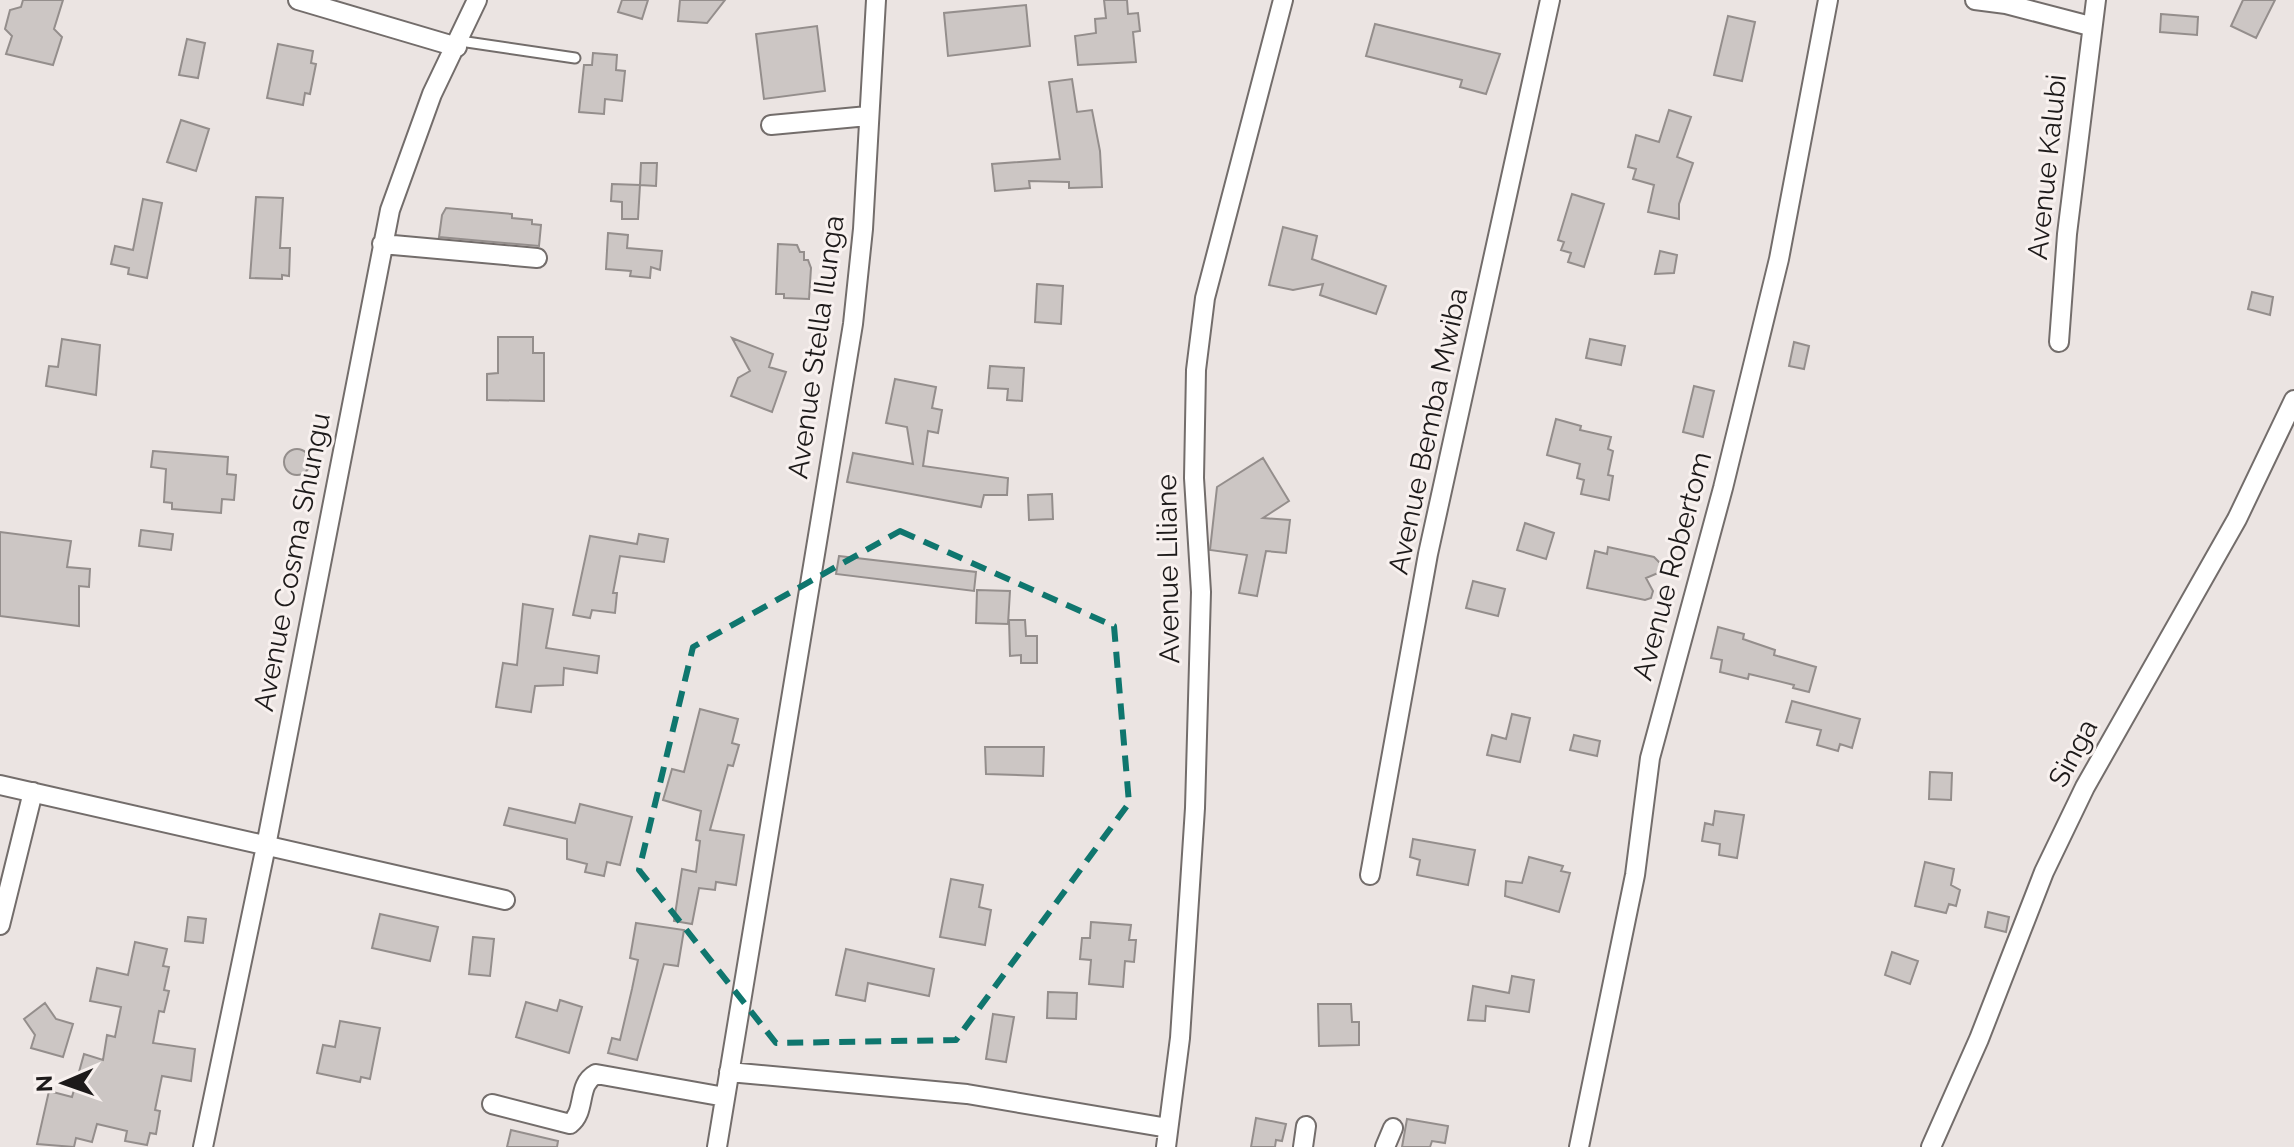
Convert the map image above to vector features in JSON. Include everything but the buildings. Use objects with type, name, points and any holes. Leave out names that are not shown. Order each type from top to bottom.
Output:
[{"type":"street","points":[[298,0],[459,44]]},
{"type":"street","name":"Avenue Cosma Shungu","points":[[203,1147],[266,846],[390,210],[432,94],[459,44],[477,0]]},
{"type":"street","name":"Avenue Stella Ilunga","points":[[717,1147],[853,324],[863,229],[876,0]]},
{"type":"street","name":"Avenue Liliane","points":[[1167,1138],[1180,1038],[1195,808],[1201,592],[1194,478],[1196,370],[1205,298],[1283,0]]},
{"type":"street","name":"Avenue Bemba Mwiba","points":[[1370,875],[1428,554],[1550,0]]},
{"type":"street","name":"Avenue Robertom","points":[[1579,1147],[1633,888],[1650,758],[1723,488],[1779,259],[1828,0]]},
{"type":"street","points":[[1975,0],[2006,4],[2090,26]]},
{"type":"street","name":"Avenue Kalubi","points":[[2059,342],[2067,234],[2090,26],[2096,0]]},
{"type":"street","points":[[771,125],[868,116]]},
{"type":"street","points":[[382,244],[537,258]]},
{"type":"street","name":"Singa","points":[[1931,1147],[1979,1039],[2044,872],[2078,802],[2237,519],[2294,400]]},
{"type":"street","points":[[0,785],[505,900]]},
{"type":"street","points":[[0,925],[33,792]]},
{"type":"street","points":[[729,1072],[967,1094],[1167,1138]]},
{"type":"street","points":[[492,1104],[570,1124],[578,1115],[585,1085],[596,1074],[725,1097]]},
{"type":"street","points":[[1303,1147],[1306,1126]]},
{"type":"street","points":[[1385,1147],[1393,1128]]},
{"type":"lane","points":[[459,44],[575,58]]},
{"type":"highlighted area","points":[[900,531],[1114,626],[1129,803],[956,1040],[776,1043],[639,870],[693,647]]}]
